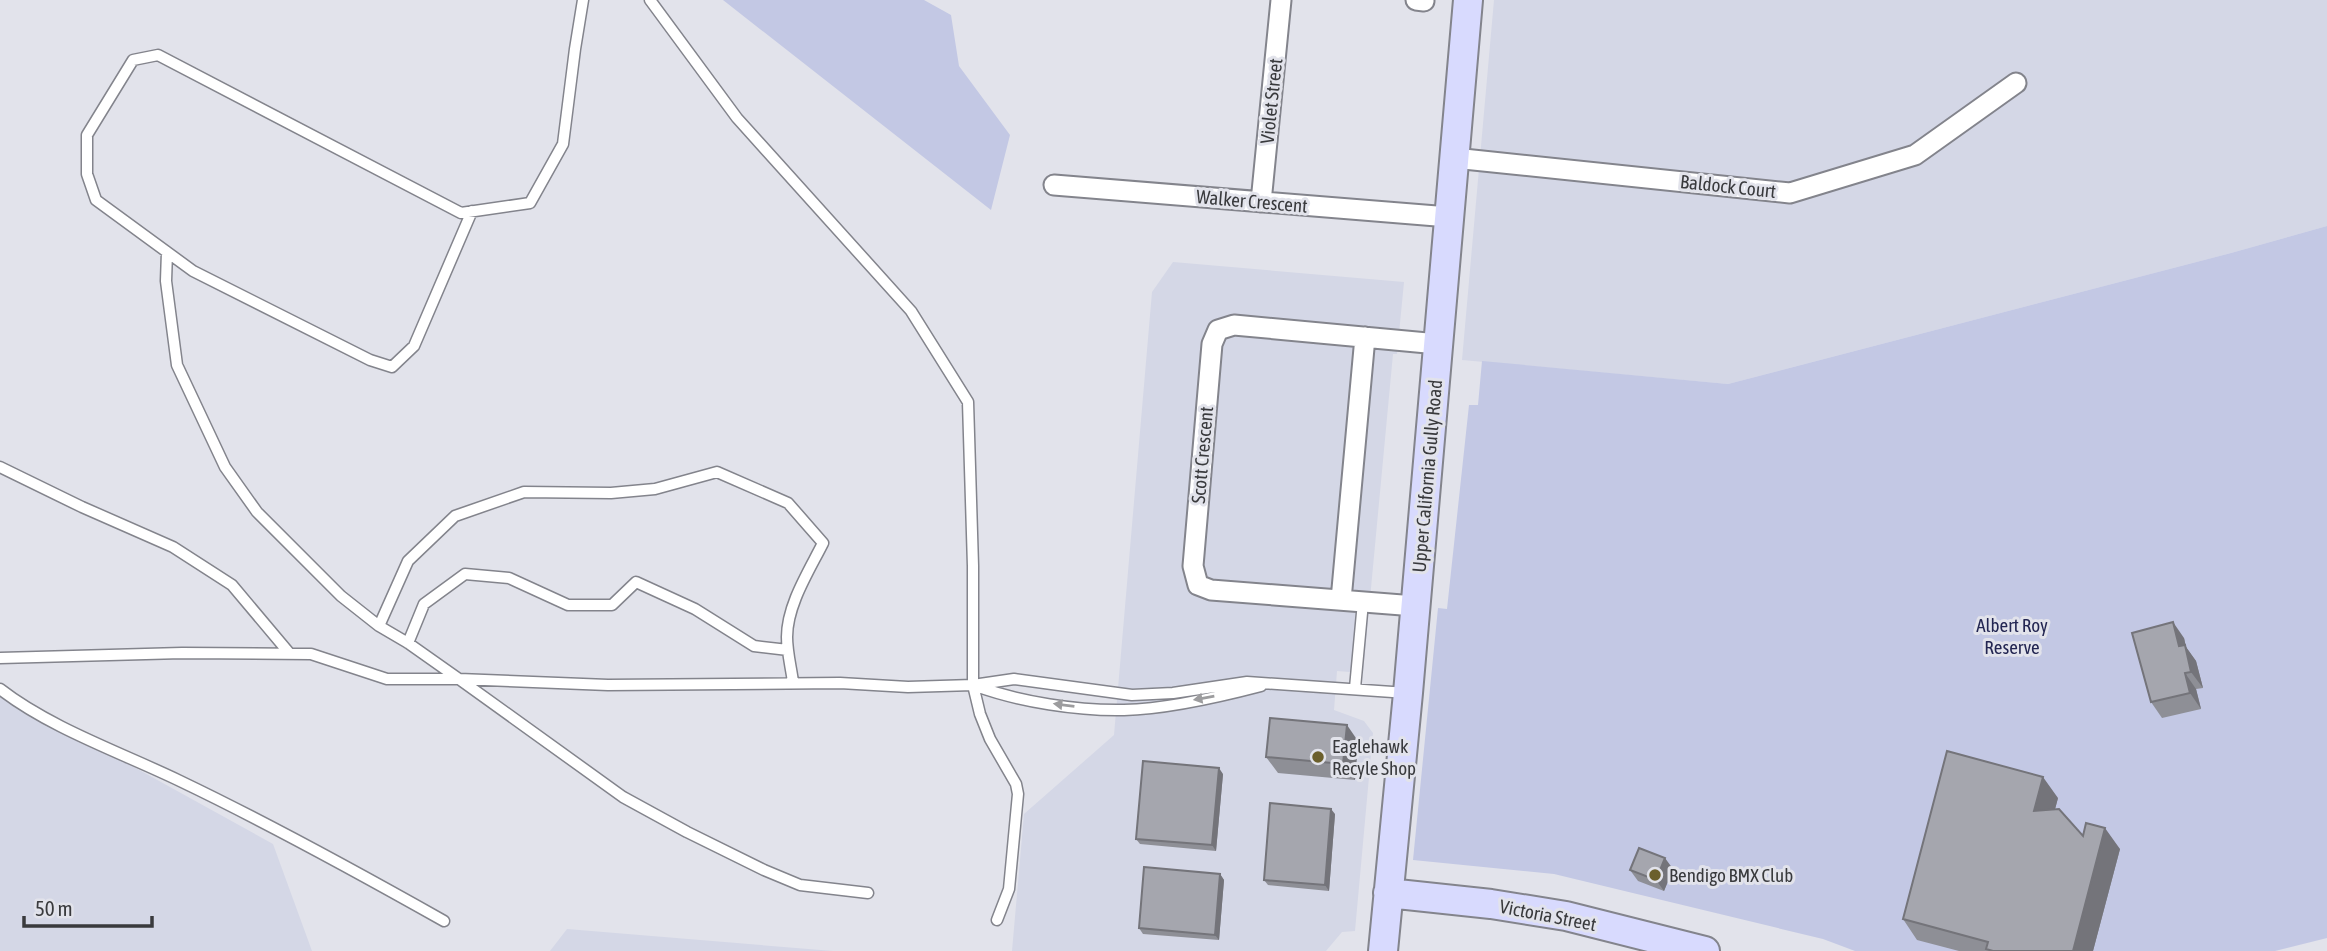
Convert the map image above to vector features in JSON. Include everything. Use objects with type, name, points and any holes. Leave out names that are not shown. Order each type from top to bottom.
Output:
[{"type":"street","name":"Violet Street","points":[[1261,202],[1281,0]]},
{"type":"street","name":"Upper California Gully Road","points":[[1381,950],[1408,693],[1468,0]]},
{"type":"street","name":"Baldock Court","points":[[1454,158],[1790,193],[1915,155],[2016,83]]},
{"type":"street","name":"Walker Crescent","points":[[1054,185],[1449,217]]},
{"type":"street","name":"Scott Crescent","points":[[1415,606],[1211,590],[1198,585],[1193,566],[1212,344],[1218,330],[1234,325],[1438,344]]},
{"type":"street","points":[[1341,600],[1365,337]]},
{"type":"street","name":"Victoria Street","points":[[1388,893],[1555,914],[1705,951]]},
{"type":"lane","points":[[472,211],[414,346],[392,367],[370,360],[193,271],[96,200],[87,174],[87,135],[133,60],[158,55],[461,213],[472,211],[530,203],[563,144],[583,0]]},
{"type":"lane","points":[[650,0],[737,118],[911,311],[968,402],[973,566],[973,685],[990,739],[1016,784],[1018,794],[1009,889],[996,920]]},
{"type":"lane","points":[[167,252],[166,281],[177,365],[225,467],[257,512],[341,596],[379,626],[408,643],[623,797],[687,832],[800,885],[869,892]]},
{"type":"lane","points":[[0,467],[173,547],[232,585],[290,654]]},
{"type":"lane","points":[[379,626],[408,561],[455,516],[524,492],[611,493],[655,489],[717,472],[788,503],[823,543],[797,597],[786,635],[793,682]]},
{"type":"lane","points":[[408,643],[424,604],[465,574],[509,578],[568,605],[612,605],[636,582],[695,609],[754,646],[788,650]]},
{"type":"lane","points":[[1355,688],[1363,602]]},
{"type":"lane","points":[[0,657],[183,653],[310,654],[387,679],[608,685],[793,682],[908,687],[973,685],[1014,679],[1116,694],[1147,695],[1247,682],[1408,693]]},
{"type":"lane","points":[[973,685],[1023,699],[1124,710],[1234,693],[1271,683]]},
{"type":"lane","points":[[0,689],[24,708],[308,844],[444,921]]},
{"type":"shaded area","points":[[1494,0],[2327,0],[2327,226],[1728,384],[1462,360]]},
{"type":"shaded area","points":[[1173,262],[1404,282],[1397,354],[1393,354],[1363,673],[1337,671],[1334,710],[1364,721],[1373,733],[1355,931],[1342,932],[1326,951],[1012,951],[1024,814],[1114,735],[1152,292]]},
{"type":"shaded area","points":[[0,693],[273,844],[312,951],[0,951]]},
{"type":"shaded area","points":[[567,929],[833,951],[550,951]]},
{"type":"green space","points":[[723,0],[924,0],[951,15],[959,66],[1010,135],[991,210]]},
{"type":"green space","name":"Albert Roy Reserve","points":[[2327,226],[2327,938],[2275,951],[1855,951],[1823,939],[1554,874],[1413,860],[1438,608],[1447,609],[1469,405],[1478,405],[1482,361],[1728,384]]},
{"type":"building","points":[[2173,622],[2179,646],[2185,645],[2191,672],[2185,673],[2190,693],[2151,702],[2132,633]]},
{"type":"building","points":[[1270,718],[1347,725],[1343,764],[1266,757]]},
{"type":"building","points":[[1947,751],[2043,777],[2034,811],[2059,809],[2083,836],[2086,823],[2105,828],[2073,951],[1993,951],[1986,949],[1988,942],[1903,919]]},
{"type":"building","points":[[1143,761],[1219,768],[1212,845],[1136,839]]},
{"type":"building","points":[[1270,803],[1331,809],[1325,885],[1264,880]]},
{"type":"building","points":[[1639,848],[1665,858],[1656,880],[1630,870]]},
{"type":"building","points":[[1144,867],[1220,874],[1215,935],[1139,928]]},
{"type":"place","name":"Eaglehawk Recyle Shop","points":[[1318,757]]},
{"type":"place","name":"Bendigo BMX Club","points":[[1655,875]]}]
